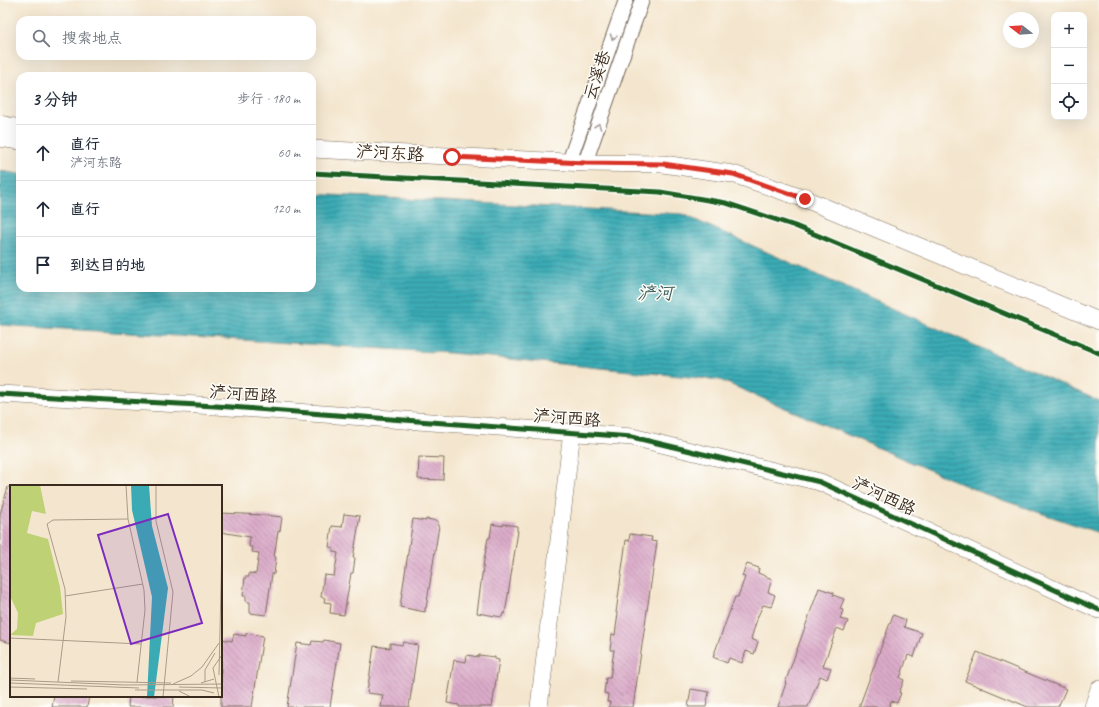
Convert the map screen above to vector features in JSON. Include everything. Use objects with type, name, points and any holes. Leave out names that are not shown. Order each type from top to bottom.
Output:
[{"type":"street","name":"云溪巷","points":[[577,162],[626,0]]},
{"type":"street","name":"云溪巷","points":[[577,162],[642,0]]},
{"type":"street","points":[[0,124],[16,127]]},
{"type":"street","points":[[0,138],[16,140]]},
{"type":"street","name":"浐河东路","points":[[316,149],[577,162]]},
{"type":"street","name":"浐河东路","points":[[316,160],[545,170],[577,162]]},
{"type":"street","points":[[577,162],[663,164],[733,174],[805,199],[1099,322]]},
{"type":"street","name":"浐河西路","points":[[0,394],[224,407],[632,437],[820,482],[1099,610]]},
{"type":"street","points":[[539,707],[572,432]]},
{"type":"street","points":[[1093,707],[1099,689]]},
{"type":"water","name":"浐河","points":[[0,171],[16,173],[16,292],[316,292],[316,194],[682,214],[1099,401],[1099,533],[985,494],[720,380],[450,353],[0,325]]},
{"type":"building","points":[[419,457],[444,458],[443,480],[418,479]]},
{"type":"building","points":[[8,487],[10,487],[10,643],[0,640],[0,514]]},
{"type":"building","points":[[222,513],[282,517],[280,531],[278,531],[274,557],[276,557],[274,574],[272,574],[266,615],[250,613],[250,602],[246,602],[246,596],[243,596],[245,577],[249,577],[249,573],[256,574],[259,553],[252,552],[253,547],[249,547],[250,537],[222,532]]},
{"type":"building","points":[[344,514],[360,516],[353,558],[355,558],[353,573],[351,573],[344,615],[330,613],[331,603],[324,602],[325,598],[321,597],[324,575],[334,576],[338,553],[333,552],[333,548],[329,547],[332,526],[342,527]]},
{"type":"building","points":[[413,519],[438,521],[439,526],[425,612],[400,607]]},
{"type":"building","points":[[492,524],[517,526],[518,531],[505,614],[503,613],[502,617],[477,613],[484,560]]},
{"type":"building","points":[[630,534],[652,537],[651,541],[657,542],[633,707],[609,707],[610,702],[607,702],[608,694],[604,693],[606,678],[610,678],[614,650],[610,650],[612,634],[615,635],[618,613],[616,613],[626,540],[629,541]]},
{"type":"building","points":[[747,564],[759,568],[758,573],[772,579],[768,592],[775,595],[771,607],[763,605],[758,616],[751,639],[758,642],[754,654],[746,651],[742,663],[729,658],[727,663],[713,657],[735,597],[738,597],[745,577],[742,576]]},
{"type":"building","points":[[819,588],[834,593],[833,595],[844,599],[840,609],[843,610],[840,619],[848,621],[844,631],[837,628],[823,666],[831,668],[827,679],[820,676],[808,707],[778,707],[785,683]]},
{"type":"building","points":[[893,615],[906,620],[904,627],[922,633],[914,657],[908,655],[900,678],[904,680],[899,693],[901,693],[897,703],[891,701],[889,707],[859,707]]},
{"type":"building","points":[[246,633],[263,636],[252,707],[221,707],[222,639],[232,641],[234,634],[246,636]]},
{"type":"building","points":[[324,640],[340,643],[330,707],[287,707],[297,643],[311,645],[312,641],[323,642]]},
{"type":"building","points":[[403,642],[418,645],[409,707],[381,707],[383,695],[367,693],[374,646],[390,648],[390,643],[402,645]]},
{"type":"building","points":[[977,652],[1066,689],[1058,707],[1028,707],[965,681]]},
{"type":"building","points":[[467,655],[478,657],[479,655],[495,657],[495,659],[499,660],[492,707],[459,707],[459,705],[447,703],[454,660],[466,662]]},
{"type":"building","points":[[691,689],[709,692],[706,707],[688,707]]},
{"type":"building","points":[[54,697],[89,697],[87,707],[52,707]]},
{"type":"building","points":[[129,697],[174,697],[173,707],[128,707]]},
{"type":"cycle path","points":[[316,173],[660,192],[726,203],[795,226],[1099,353]]},
{"type":"cycle path","points":[[0,394],[216,406],[632,437],[820,482],[1099,610]]},
{"type":"route","points":[[452,157],[585,163],[663,164],[733,174],[805,199]]}]
